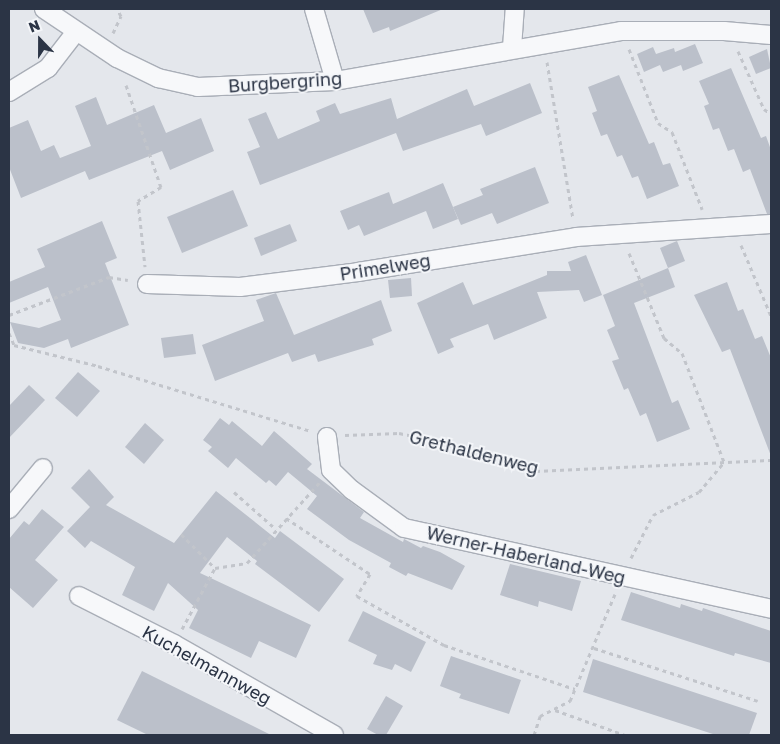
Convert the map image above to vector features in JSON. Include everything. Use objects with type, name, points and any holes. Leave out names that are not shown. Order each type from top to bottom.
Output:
[{"type":"street","name":"Burgbergring","points":[[44,9],[75,32],[117,58],[158,78],[198,88],[335,80],[512,48],[621,31],[730,32],[771,36]]},
{"type":"street","points":[[314,9],[335,80]]},
{"type":"street","points":[[512,48],[515,9]]},
{"type":"street","points":[[9,92],[48,68],[75,32]]},
{"type":"street","name":"Primelweg","points":[[147,284],[240,287],[358,272],[576,237],[709,226],[771,224]]},
{"type":"street","points":[[326,437],[331,470]]},
{"type":"street","points":[[9,509],[43,468]]},
{"type":"street","name":"Werner-Haberland-Weg","points":[[331,470],[352,490],[404,528],[771,609]]},
{"type":"street","name":"Kuchelmannweg","points":[[79,596],[174,644],[334,735]]},
{"type":"path","points":[[621,31],[658,123],[672,132],[709,226]]},
{"type":"path","points":[[730,32],[764,109],[771,114]]},
{"type":"path","points":[[543,43],[576,237]]},
{"type":"path","points":[[9,315],[109,277],[147,284],[138,200],[161,187],[117,58]]},
{"type":"path","points":[[733,225],[771,316]]},
{"type":"path","points":[[621,233],[664,338],[682,353],[724,462]]},
{"type":"path","name":"Grethaldenweg","points":[[9,333],[14,345],[98,366],[326,437],[398,433],[432,440],[536,471],[628,469],[771,460]]},
{"type":"path","points":[[216,568],[247,563],[331,470]]},
{"type":"path","points":[[234,492],[276,529]]},
{"type":"path","points":[[286,518],[370,574],[357,596],[444,645],[576,689]]},
{"type":"path","points":[[181,534],[216,568]]},
{"type":"path","points":[[174,644],[216,568]]},
{"type":"path","points":[[594,648],[758,701]]},
{"type":"path","points":[[555,710],[625,735]]},
{"type":"building","points":[[363,9],[443,9],[390,31],[389,27],[373,33]]},
{"type":"building","points":[[695,44],[703,63],[683,71],[681,65],[663,72],[660,65],[644,72],[637,54],[653,47],[656,54],[674,48],[675,52]]},
{"type":"building","points":[[767,49],[771,68],[756,74],[749,57]]},
{"type":"building","points":[[731,68],[761,138],[766,136],[771,150],[771,214],[767,214],[750,169],[743,172],[734,149],[728,151],[719,128],[713,130],[704,106],[709,104],[699,81]]},
{"type":"building","points":[[619,75],[649,144],[654,142],[663,165],[670,163],[679,186],[647,199],[638,176],[632,178],[622,155],[617,157],[607,134],[601,136],[592,113],[597,111],[588,87]]},
{"type":"building","points":[[530,83],[542,113],[486,136],[481,124],[403,151],[396,133],[260,185],[247,152],[260,147],[248,119],[266,112],[278,139],[320,121],[316,111],[335,103],[340,114],[391,98],[397,119],[467,89],[474,106]]},
{"type":"building","points":[[96,97],[107,125],[154,105],[166,133],[201,118],[214,151],[170,170],[162,151],[89,180],[85,171],[21,198],[9,167],[9,128],[28,120],[41,151],[54,145],[60,158],[91,146],[75,106]]},
{"type":"building","points":[[535,167],[549,203],[497,224],[492,213],[461,225],[453,207],[483,195],[480,189]]},
{"type":"building","points":[[443,183],[458,219],[433,229],[426,211],[364,236],[359,225],[348,230],[340,211],[389,192],[393,204]]},
{"type":"building","points":[[233,190],[248,226],[182,253],[167,217]]},
{"type":"building","points":[[102,221],[117,258],[105,263],[129,325],[71,348],[68,339],[44,348],[18,343],[10,322],[39,328],[61,320],[48,287],[9,303],[9,282],[45,267],[37,249]]},
{"type":"building","points":[[290,224],[297,241],[261,256],[254,238]]},
{"type":"building","points":[[677,241],[685,261],[668,268],[660,248]]},
{"type":"building","points":[[586,255],[602,295],[584,302],[579,290],[537,292],[547,318],[494,340],[488,324],[450,339],[454,347],[438,354],[417,303],[463,282],[473,305],[547,275],[547,271],[571,271],[568,262]]},
{"type":"building","points":[[668,268],[675,287],[634,303],[672,403],[678,400],[690,429],[657,442],[646,413],[640,416],[628,388],[624,390],[612,361],[619,359],[607,330],[615,326],[603,295]]},
{"type":"building","points":[[411,278],[412,296],[390,298],[388,280]]},
{"type":"building","points":[[727,282],[738,311],[743,309],[755,339],[762,336],[771,358],[771,456],[730,349],[722,352],[694,295]]},
{"type":"building","points":[[276,293],[294,335],[381,300],[392,331],[372,339],[374,345],[318,362],[315,354],[292,362],[288,353],[215,381],[202,345],[264,321],[256,300]]},
{"type":"building","points":[[193,334],[196,354],[164,358],[161,338]]},
{"type":"building","points":[[78,372],[100,391],[77,417],[55,398]]},
{"type":"building","points":[[29,385],[45,400],[9,438],[9,406]]},
{"type":"building","points":[[220,418],[229,425],[232,421],[262,446],[274,431],[312,464],[307,469],[364,512],[360,518],[403,542],[404,539],[421,548],[423,546],[440,552],[465,566],[452,590],[408,573],[406,576],[389,567],[391,563],[349,540],[307,509],[317,496],[288,472],[276,486],[269,480],[266,483],[236,458],[228,468],[208,451],[212,447],[203,440]]},
{"type":"building","points":[[145,423],[164,440],[144,464],[125,447]]},
{"type":"building","points":[[89,469],[114,497],[106,505],[174,543],[216,491],[275,538],[280,531],[344,579],[319,612],[255,564],[257,561],[227,537],[200,573],[311,625],[296,658],[259,641],[251,658],[189,628],[198,610],[168,583],[154,611],[122,595],[135,567],[91,541],[85,548],[67,531],[90,507],[71,488]]},
{"type":"building","points":[[42,509],[64,527],[35,560],[58,580],[33,608],[9,587],[9,539],[24,521],[29,525]]},
{"type":"building","points":[[510,564],[581,581],[572,611],[539,601],[538,607],[500,595]]},
{"type":"building","points":[[631,592],[680,608],[681,604],[702,611],[703,608],[771,631],[771,663],[735,653],[734,656],[621,620]]},
{"type":"building","points":[[363,611],[426,642],[411,672],[395,664],[392,670],[373,664],[377,655],[348,641]]},
{"type":"building","points":[[451,656],[521,680],[509,714],[459,698],[461,694],[440,686]]},
{"type":"building","points":[[593,659],[757,713],[749,735],[716,735],[583,692]]},
{"type":"building","points":[[142,671],[271,735],[148,735],[117,720]]},
{"type":"building","points":[[386,696],[403,706],[386,735],[378,735],[367,729]]}]
